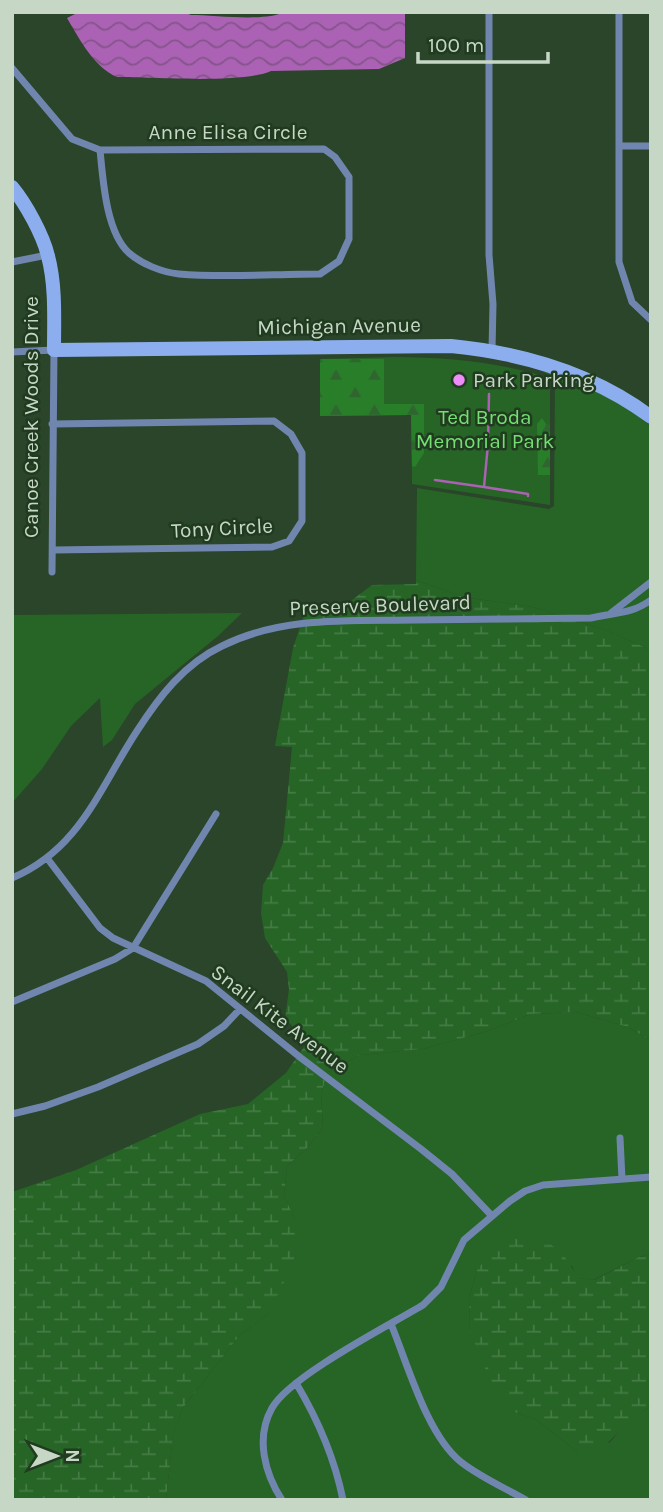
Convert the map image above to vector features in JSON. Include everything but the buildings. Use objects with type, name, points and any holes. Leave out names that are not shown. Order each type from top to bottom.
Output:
[{"type":"street","points":[[489,12],[489,255],[493,304],[492,350]]},
{"type":"street","points":[[619,12],[619,262],[632,302],[651,320]]},
{"type":"street","name":"Anne Elisa Circle","points":[[12,68],[72,139],[100,150],[324,149],[335,157],[349,177],[349,239],[339,261],[320,274],[177,274],[151,267],[128,252],[113,226],[104,193],[100,150]]},
{"type":"street","points":[[619,146],[651,146]]},
{"type":"street","name":"Canoe Creek Woods Drive","points":[[12,187],[31,216],[48,255],[54,307],[52,572]]},
{"type":"street","points":[[12,262],[48,255]]},
{"type":"street","name":"Michigan Avenue","points":[[12,352],[451,346],[492,350],[561,369],[618,396],[651,417]]},
{"type":"street","name":"Tony Circle","points":[[52,424],[274,421],[291,434],[302,453],[302,521],[289,541],[272,547],[53,550]]},
{"type":"street","name":"Preserve Boulevard","points":[[610,613],[651,582]]},
{"type":"street","name":"Preserve Boulevard","points":[[12,878],[35,868],[65,843],[86,816],[136,732],[166,689],[190,667],[221,646],[263,629],[310,622],[591,618],[610,613],[628,613],[651,600]]},
{"type":"street","points":[[12,1002],[115,960],[134,948],[216,814]]},
{"type":"street","name":"Snail Kite Avenue","points":[[47,858],[100,928],[113,938],[206,981],[452,1174],[492,1216]]},
{"type":"street","points":[[12,1114],[45,1106],[97,1087],[198,1044],[224,1026],[240,1009]]},
{"type":"street","points":[[620,1138],[622,1179]]},
{"type":"street","points":[[282,1500],[270,1478],[263,1455],[264,1432],[272,1408],[296,1383],[423,1305],[441,1287],[464,1240],[526,1191],[544,1185],[651,1177]]},
{"type":"street","points":[[391,1324],[434,1430],[448,1450],[462,1463],[526,1500]]},
{"type":"street","points":[[296,1383],[339,1477],[343,1500]]},
{"type":"green space","name":"Ted Broda Memorial Park","points":[[395,357],[472,362],[550,378],[550,505],[412,484],[411,415],[320,416],[320,359]]},
{"type":"green space","points":[[320,359],[384,359],[384,404],[424,404],[424,453],[415,467],[412,466],[411,415],[320,416]]},
{"type":"green space","points":[[540,370],[584,384],[651,426],[651,650],[605,630],[533,607],[463,597],[416,580],[417,488],[549,509],[554,506],[555,378]]},
{"type":"green space","points":[[542,418],[550,425],[550,475],[538,475],[537,424]]},
{"type":"green space","points":[[416,580],[463,597],[533,607],[605,630],[651,650],[651,1041],[628,1027],[576,1012],[531,1014],[488,1031],[423,1049],[360,1055],[328,1072],[321,1094],[323,1128],[307,1148],[287,1166],[284,1196],[295,1219],[294,1262],[268,1314],[239,1336],[183,1408],[173,1436],[166,1500],[12,1500],[12,1192],[76,1170],[200,1114],[248,1104],[286,1073],[308,1041],[285,1019],[289,989],[287,972],[265,938],[261,913],[263,885],[283,843],[292,747],[275,746],[293,648],[305,612],[336,612],[372,585],[416,584]]},
{"type":"green space","points":[[242,613],[135,704],[112,740],[103,747],[100,698],[71,726],[42,769],[12,803],[12,615]]},
{"type":"green space","points":[[576,1012],[628,1027],[651,1041],[651,1254],[639,1257],[593,1280],[577,1278],[572,1266],[477,1270],[469,1298],[470,1330],[514,1412],[535,1419],[578,1452],[610,1442],[628,1421],[651,1406],[651,1500],[166,1500],[173,1435],[183,1408],[239,1336],[268,1314],[295,1219],[284,1196],[287,1166],[307,1148],[323,1128],[321,1094],[328,1072],[360,1055],[423,1049],[488,1031],[531,1014]]},
{"type":"green space","points":[[512,1236],[536,1239],[552,1246],[566,1258],[578,1278],[594,1280],[639,1257],[651,1254],[651,1406],[627,1424],[593,1457],[578,1452],[535,1419],[514,1412],[490,1380],[470,1330],[469,1298],[477,1270],[493,1250]]},
{"type":"water","points":[[79,12],[184,12],[191,15],[265,17],[284,12],[405,12],[405,58],[379,69],[271,71],[219,79],[117,77],[101,67],[82,44],[67,18]]},
{"type":"waterway","points":[[489,394],[484,487],[528,496]]},
{"type":"waterway","points":[[435,480],[484,487]]},
{"type":"place","name":"Park Parking","points":[[459,380]]}]
